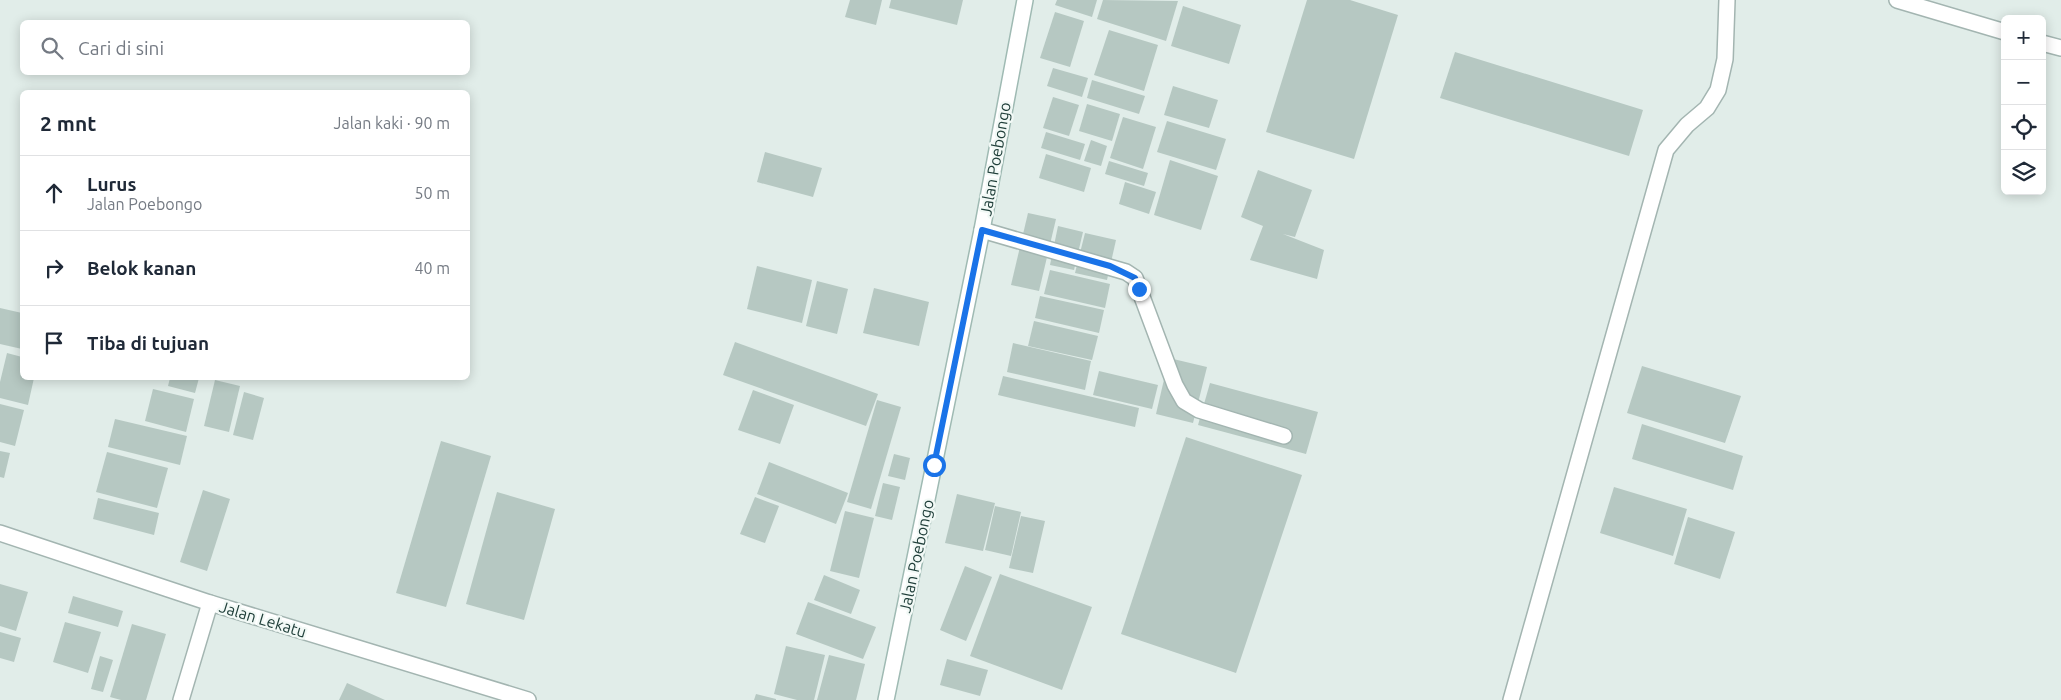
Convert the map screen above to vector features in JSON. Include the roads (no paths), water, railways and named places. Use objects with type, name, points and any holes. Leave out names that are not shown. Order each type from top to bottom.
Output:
[{"type":"street","name":"Jalan Poebongo","points":[[886,700],[982,230],[1024,0]]},
{"type":"street","points":[[1510,700],[1666,150],[1681,131],[1707,108],[1718,90],[1725,59],[1728,0]]},
{"type":"street","points":[[1897,0],[2001,31]]},
{"type":"street","points":[[2046,44],[2061,48]]},
{"type":"street","points":[[982,230],[1126,272],[1135,278],[1175,385],[1184,401],[1208,414],[1284,436]]},
{"type":"street","name":"Jalan Lekatu","points":[[0,533],[210,602],[528,700]]},
{"type":"street","points":[[181,700],[210,602]]}]
